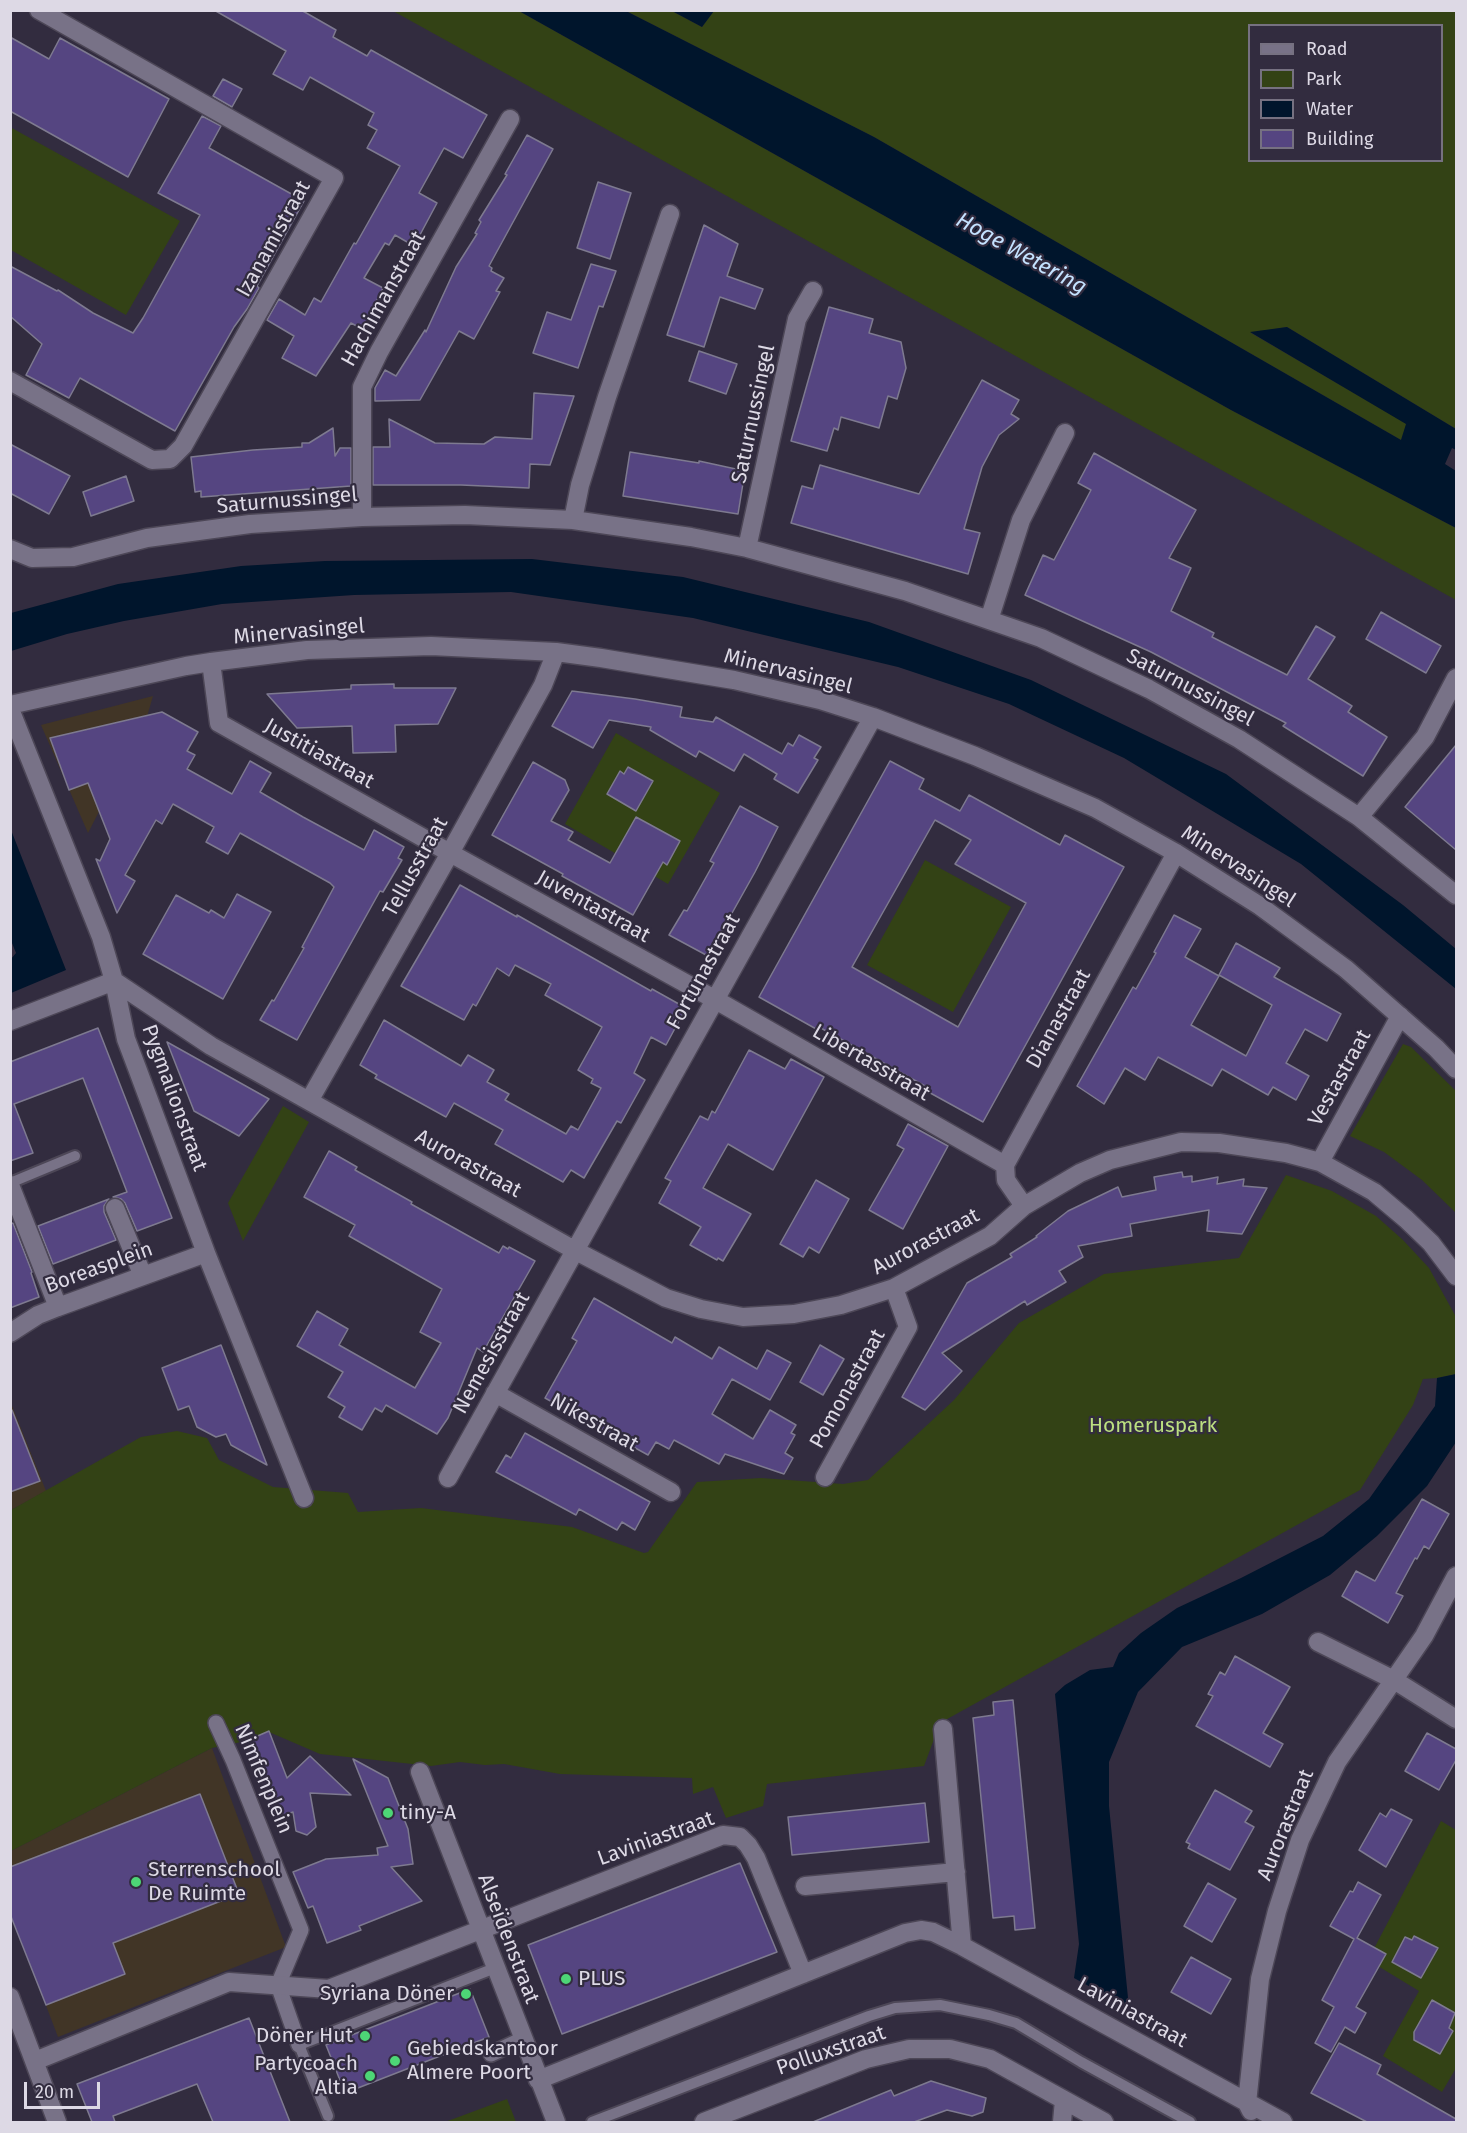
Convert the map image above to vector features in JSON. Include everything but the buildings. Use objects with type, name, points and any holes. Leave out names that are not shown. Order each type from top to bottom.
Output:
[{"type":"street","name":"Izanamistraat","points":[[10,381],[152,460],[170,459],[183,446],[334,178],[39,10]]},
{"type":"street","name":"Hachimanstraat","points":[[362,517],[362,387],[379,352],[510,119]]},
{"type":"street","points":[[573,520],[580,485],[607,397],[670,214]]},
{"type":"street","name":"Saturnussingel","points":[[747,548],[797,319],[813,291]]},
{"type":"street","points":[[989,620],[1022,520],[1065,433]]},
{"type":"street","name":"Saturnussingel","points":[[10,549],[32,558],[73,557],[147,538],[250,524],[362,517],[465,515],[573,520],[691,537],[747,548],[905,591],[1041,638],[1149,689],[1239,739],[1359,817],[1456,895]]},
{"type":"street","name":"Minervasingel","points":[[10,707],[211,662],[307,650],[431,646],[556,652],[734,680],[820,700],[873,717],[975,756],[1095,808],[1176,853],[1260,906],[1346,969],[1456,1069]]},
{"type":"street","name":"Tellusstraat","points":[[309,1101],[543,685],[556,652]]},
{"type":"street","name":"Justitiastraat","points":[[211,662],[219,723],[450,853]]},
{"type":"street","points":[[1359,817],[1425,737],[1456,678]]},
{"type":"street","name":"Pygmalionstraat","points":[[10,707],[101,937],[114,981],[126,1039],[206,1253],[304,1498]]},
{"type":"street","name":"Fortunastraat","points":[[576,1251],[714,999],[873,717]]},
{"type":"street","name":"Juventastraat","points":[[450,853],[714,999]]},
{"type":"street","name":"Dianastraat","points":[[1005,1165],[1176,853]]},
{"type":"street","points":[[10,1021],[114,981]]},
{"type":"street","name":"Aurorastraat","points":[[114,981],[211,1046],[576,1251],[666,1298],[701,1309],[743,1317],[794,1314],[841,1305],[894,1288],[990,1236],[1024,1206],[1080,1173],[1110,1160],[1181,1142],[1220,1143],[1286,1153],[1320,1162],[1374,1192],[1431,1244],[1456,1276]]},
{"type":"street","name":"Libertasstraat","points":[[714,999],[1005,1165]]},
{"type":"street","name":"Vestastraat","points":[[1320,1162],[1400,1016]]},
{"type":"street","points":[[1005,1165],[1006,1180],[1024,1206]]},
{"type":"street","points":[[10,1184],[58,1307]]},
{"type":"street","points":[[115,1208],[143,1275]]},
{"type":"street","name":"Nemesisstraat","points":[[448,1478],[576,1251]]},
{"type":"street","name":"Boreasplein","points":[[10,1333],[38,1315],[206,1253]]},
{"type":"street","name":"Pomonastraat","points":[[825,1477],[908,1327],[894,1288]]},
{"type":"street","name":"Nikestraat","points":[[495,1393],[671,1492]]},
{"type":"street","name":"Aurorastraat","points":[[1248,2103],[1260,1979],[1277,1911],[1300,1840],[1337,1762],[1424,1635],[1456,1576]]},
{"type":"street","points":[[1318,1642],[1394,1680],[1456,1719]]},
{"type":"street","name":"Nimfenplein","points":[[216,1723],[301,1930],[278,1985]]},
{"type":"street","points":[[943,1729],[962,1946]]},
{"type":"street","name":"Alseïdenstraat","points":[[420,1772],[556,2122]]},
{"type":"street","name":"Laviniastraat","points":[[481,1931],[698,1844],[723,1835],[740,1836],[756,1858],[802,1974]]},
{"type":"street","points":[[806,1886],[956,1872]]},
{"type":"street","name":"Laviniastraat","points":[[538,2080],[905,1933],[921,1930],[933,1932],[962,1946],[1283,2122]]},
{"type":"street","points":[[35,2061],[229,1982],[329,1989],[481,1931]]},
{"type":"street","points":[[278,1985],[299,2045]]},
{"type":"street","points":[[10,1997],[57,2122]]},
{"type":"street","points":[[491,2054],[523,2039]]},
{"type":"street","name":"Polluxstraat","points":[[704,2122],[866,2059],[909,2049],[950,2049],[990,2059],[1104,2122]]},
{"type":"street","points":[[1062,2122],[1064,2100]]},
{"type":"street","points":[[1248,2103],[1257,2122]]},
{"type":"lane","points":[[10,1184],[75,1156]]},
{"type":"lane","points":[[328,2116],[299,2045],[495,1968]]},
{"type":"lane","points":[[592,2122],[869,2016],[896,2008],[940,2006],[972,2011],[1016,2023],[1190,2122]]},
{"type":"shaded area","points":[[153,696],[146,720],[88,833],[41,725]]},
{"type":"shaded area","points":[[10,1401],[46,1491],[11,1510],[10,1510]]},
{"type":"shaded area","name":"Sterrenschool De Ruimte","points":[[212,1748],[286,1947],[58,2037],[11,1914],[11,1851]]},
{"type":"green space","points":[[714,10],[1456,11],[1456,429],[1287,327],[1251,333],[1407,424],[1401,440],[874,137],[626,11],[672,11],[702,27]]},
{"type":"green space","points":[[393,11],[519,11],[1231,410],[1456,528],[1456,600]]},
{"type":"green space","points":[[10,127],[180,221],[126,315],[11,250]]},
{"type":"green space","points":[[616,733],[720,793],[668,884],[565,824]]},
{"type":"green space","points":[[925,860],[1011,907],[953,1012],[867,965]]},
{"type":"green space","points":[[1403,1044],[1411,1047],[1456,1091],[1456,1213],[1422,1180],[1384,1152],[1350,1136]]},
{"type":"green space","points":[[283,1106],[309,1122],[243,1241],[228,1203]]},
{"type":"green space","name":"Homeruspark","points":[[1286,1175],[1332,1191],[1376,1216],[1429,1268],[1456,1317],[1456,1374],[1423,1379],[1413,1405],[1360,1490],[940,1723],[924,1766],[767,1784],[763,1806],[726,1818],[713,1787],[693,1794],[692,1778],[560,1774],[504,1764],[485,1765],[460,1762],[431,1766],[320,1754],[269,1732],[246,1741],[212,1748],[11,1851],[11,1510],[141,1437],[177,1431],[207,1438],[219,1460],[273,1487],[348,1493],[358,1512],[421,1508],[572,1527],[644,1553],[648,1552],[697,1482],[761,1478],[843,1484],[868,1480],[954,1400],[1019,1323],[1104,1274],[1239,1258]]},
{"type":"green space","points":[[1441,1821],[1456,1830],[1456,2068],[1442,2092],[1383,2056],[1419,1991],[1368,1960]]},
{"type":"green space","points":[[507,2099],[516,2122],[445,2122]]},
{"type":"water","name":"Hoge Wetering","points":[[519,11],[626,11],[874,137],[1401,440],[1406,424],[1250,332],[1287,327],[1456,429],[1456,450],[1452,448],[1445,464],[1456,471],[1456,528],[1231,410]]},
{"type":"water","points":[[672,11],[714,11],[702,27]]},
{"type":"water","points":[[532,559],[683,577],[869,622],[1031,680],[1226,774],[1403,905],[1456,949],[1456,989],[1301,864],[1124,758],[1009,704],[898,667],[693,618],[511,592],[354,595],[222,604],[124,621],[67,634],[11,651],[11,613],[118,584],[241,566],[325,561]]},
{"type":"water","points":[[11,830],[66,970],[11,993],[11,959],[16,953],[10,938]]},
{"type":"water","points":[[1456,1374],[1456,1442],[1427,1486],[1377,1536],[1330,1575],[1262,1614],[1182,1647],[1138,1692],[1109,1762],[1109,1806],[1129,2008],[1074,1978],[1079,1944],[1055,1694],[1090,1670],[1113,1667],[1119,1653],[1141,1633],[1177,1608],[1323,1536],[1369,1499],[1435,1406],[1437,1378]]},
{"type":"place","name":"tiny-A","points":[[388,1813]]},
{"type":"place","name":"Sterrenschool De Ruimte","points":[[136,1882]]},
{"type":"place","name":"PLUS","points":[[566,1979]]},
{"type":"place","name":"Syriana Döner","points":[[466,1994]]},
{"type":"place","name":"Döner Hut","points":[[365,2036]]},
{"type":"place","name":"Gebiedskantoor Almere Poort","points":[[395,2061]]},
{"type":"place","name":"Partycoach Altia","points":[[370,2076]]}]
